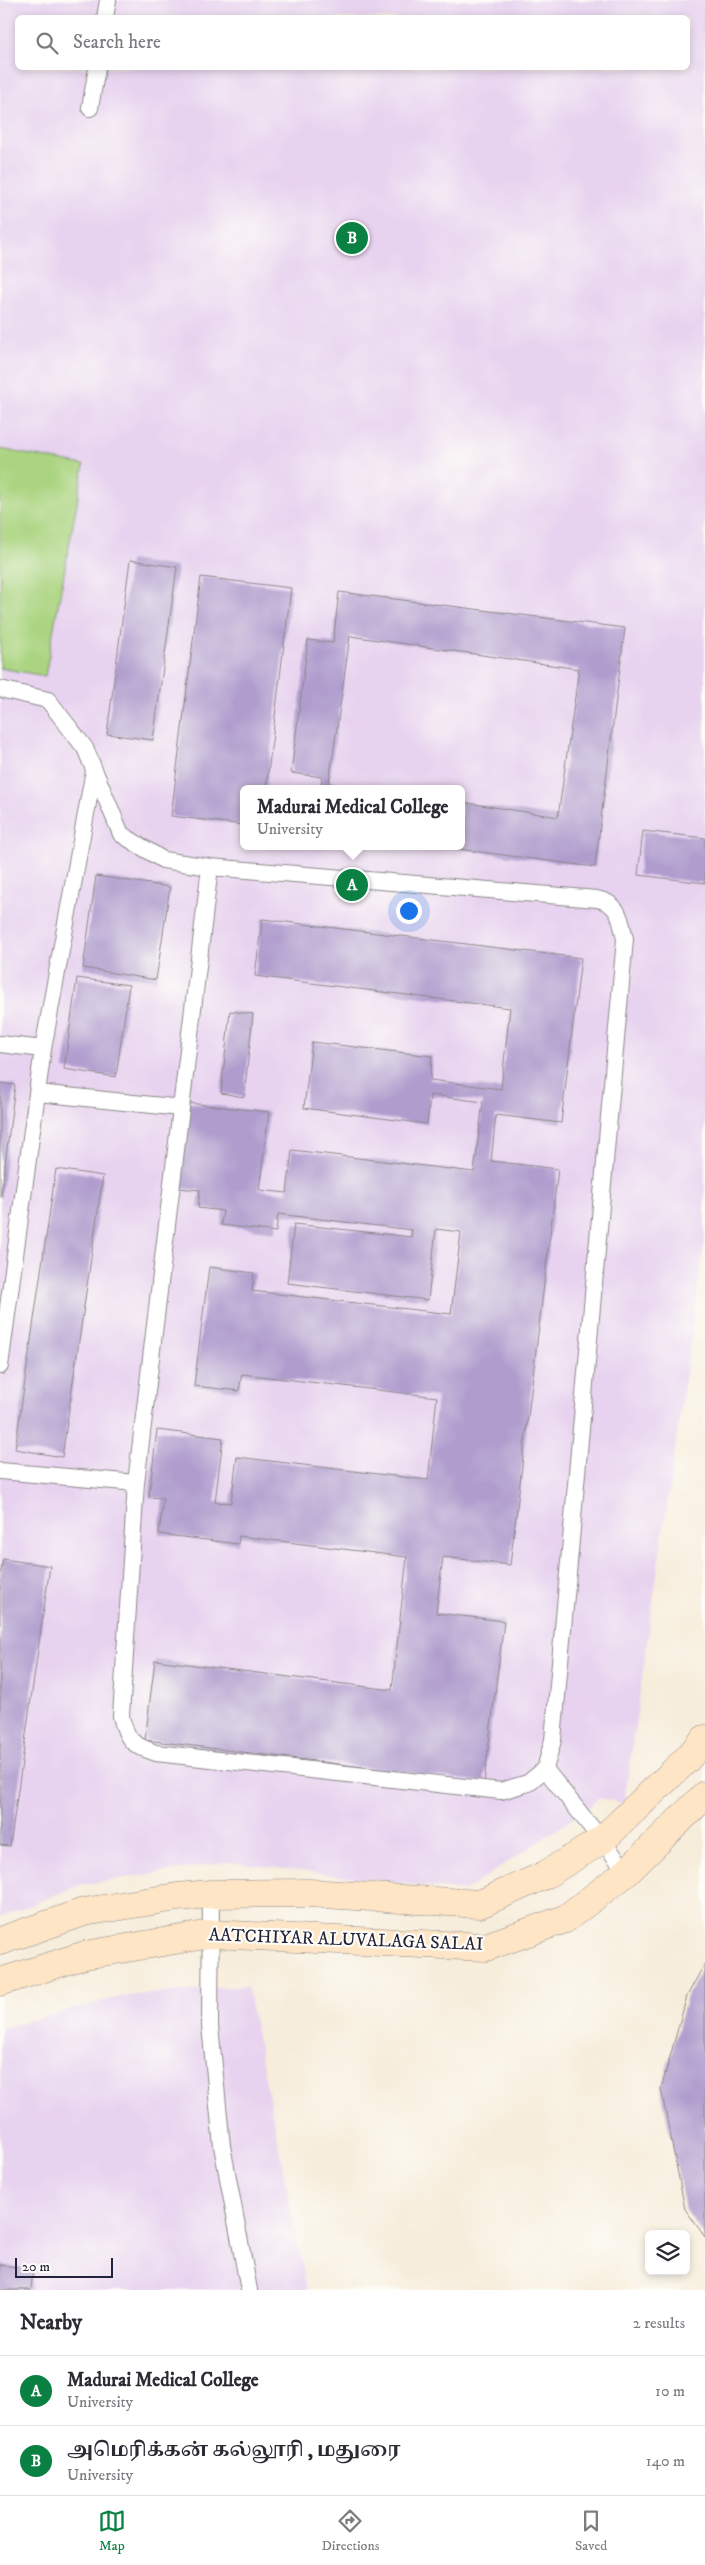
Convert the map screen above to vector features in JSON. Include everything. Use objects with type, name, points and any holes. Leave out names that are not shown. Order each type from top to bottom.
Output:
[{"type":"street","points":[[0,1941],[84,1912],[177,1897],[212,1894],[309,1893],[480,1904],[545,1876],[602,1840],[686,1760],[705,1739]]},
{"type":"street","name":"AATCHIYAR ALUVALAGA SALAI","points":[[0,1982],[85,1955],[211,1934],[486,1947],[565,1919],[627,1872],[705,1795]]},
{"type":"lane","points":[[106,15],[108,0]]},
{"type":"lane","points":[[90,108],[97,70]]},
{"type":"lane","points":[[0,689],[48,700],[85,748],[121,834],[163,860],[210,867],[597,899],[609,901],[618,912],[625,939],[553,1740],[545,1769],[528,1783],[501,1790],[156,1753],[135,1745],[125,1732],[121,1716],[136,1483],[210,867]]},
{"type":"lane","points":[[0,1366],[43,1049],[94,770]]},
{"type":"lane","points":[[0,1044],[43,1049]]},
{"type":"lane","points":[[38,1092],[181,1108]]},
{"type":"lane","points":[[0,1471],[136,1483]]},
{"type":"lane","points":[[545,1769],[627,1872]]},
{"type":"lane","points":[[212,1894],[210,2026],[222,2146],[249,2290]]},
{"type":"shaded area","points":[[0,0],[705,0],[705,1239],[624,1803],[598,1798],[587,1809],[465,1891],[228,1862],[79,1885],[0,1918]]},
{"type":"shaded area","points":[[247,1986],[307,2290],[0,2290],[0,2028],[124,1996]]},
{"type":"green space","points":[[0,449],[84,465],[45,676],[0,668]]},
{"type":"building","points":[[130,560],[177,567],[153,740],[107,734]]},
{"type":"building","points":[[201,577],[291,588],[266,785],[240,785],[240,825],[171,816]]},
{"type":"building","points":[[339,592],[625,628],[595,867],[465,850],[465,803],[558,817],[579,669],[350,636],[329,783],[339,785],[321,785],[322,777],[291,773],[308,640],[333,643]]},
{"type":"building","points":[[643,831],[705,838],[705,883],[638,875]]},
{"type":"building","points":[[96,876],[170,887],[156,980],[83,968]]},
{"type":"building","points":[[262,919],[581,958],[561,1123],[496,1115],[491,1161],[558,1169],[510,1565],[443,1557],[436,1613],[504,1621],[484,1782],[145,1740],[155,1660],[392,1690],[407,1557],[239,1536],[238,1544],[159,1534],[163,1498],[149,1497],[157,1430],[223,1438],[215,1502],[231,1503],[237,1457],[428,1480],[437,1397],[242,1374],[239,1391],[194,1386],[209,1267],[254,1273],[252,1291],[451,1314],[461,1232],[436,1229],[428,1300],[287,1283],[294,1224],[411,1237],[412,1230],[278,1214],[276,1232],[221,1225],[223,1211],[198,1208],[200,1190],[178,1188],[188,1103],[269,1112],[259,1190],[287,1193],[292,1150],[474,1172],[483,1102],[430,1095],[427,1124],[304,1108],[312,1042],[432,1056],[430,1080],[501,1089],[510,1008],[255,976]]},
{"type":"building","points":[[77,978],[129,985],[116,1077],[64,1069]]},
{"type":"building","points":[[230,1011],[253,1014],[244,1097],[221,1093]]},
{"type":"building","points":[[0,1083],[15,1085],[1,1197],[0,1197]]},
{"type":"building","points":[[56,1169],[103,1176],[62,1457],[15,1449]]},
{"type":"building","points":[[3,1559],[50,1566],[10,1846],[0,1845],[0,1577]]},
{"type":"building","points":[[705,1963],[705,2237],[685,2209],[661,2089],[687,1996]]},
{"type":"building","points":[[0,2265],[33,2269],[31,2290],[0,2290]]},
{"type":"place","name":"அமெரிக்கன் கல்லூரி , மதுரை","points":[[352,238]]},
{"type":"place","name":"Madurai Medical College","points":[[352,885]]}]
